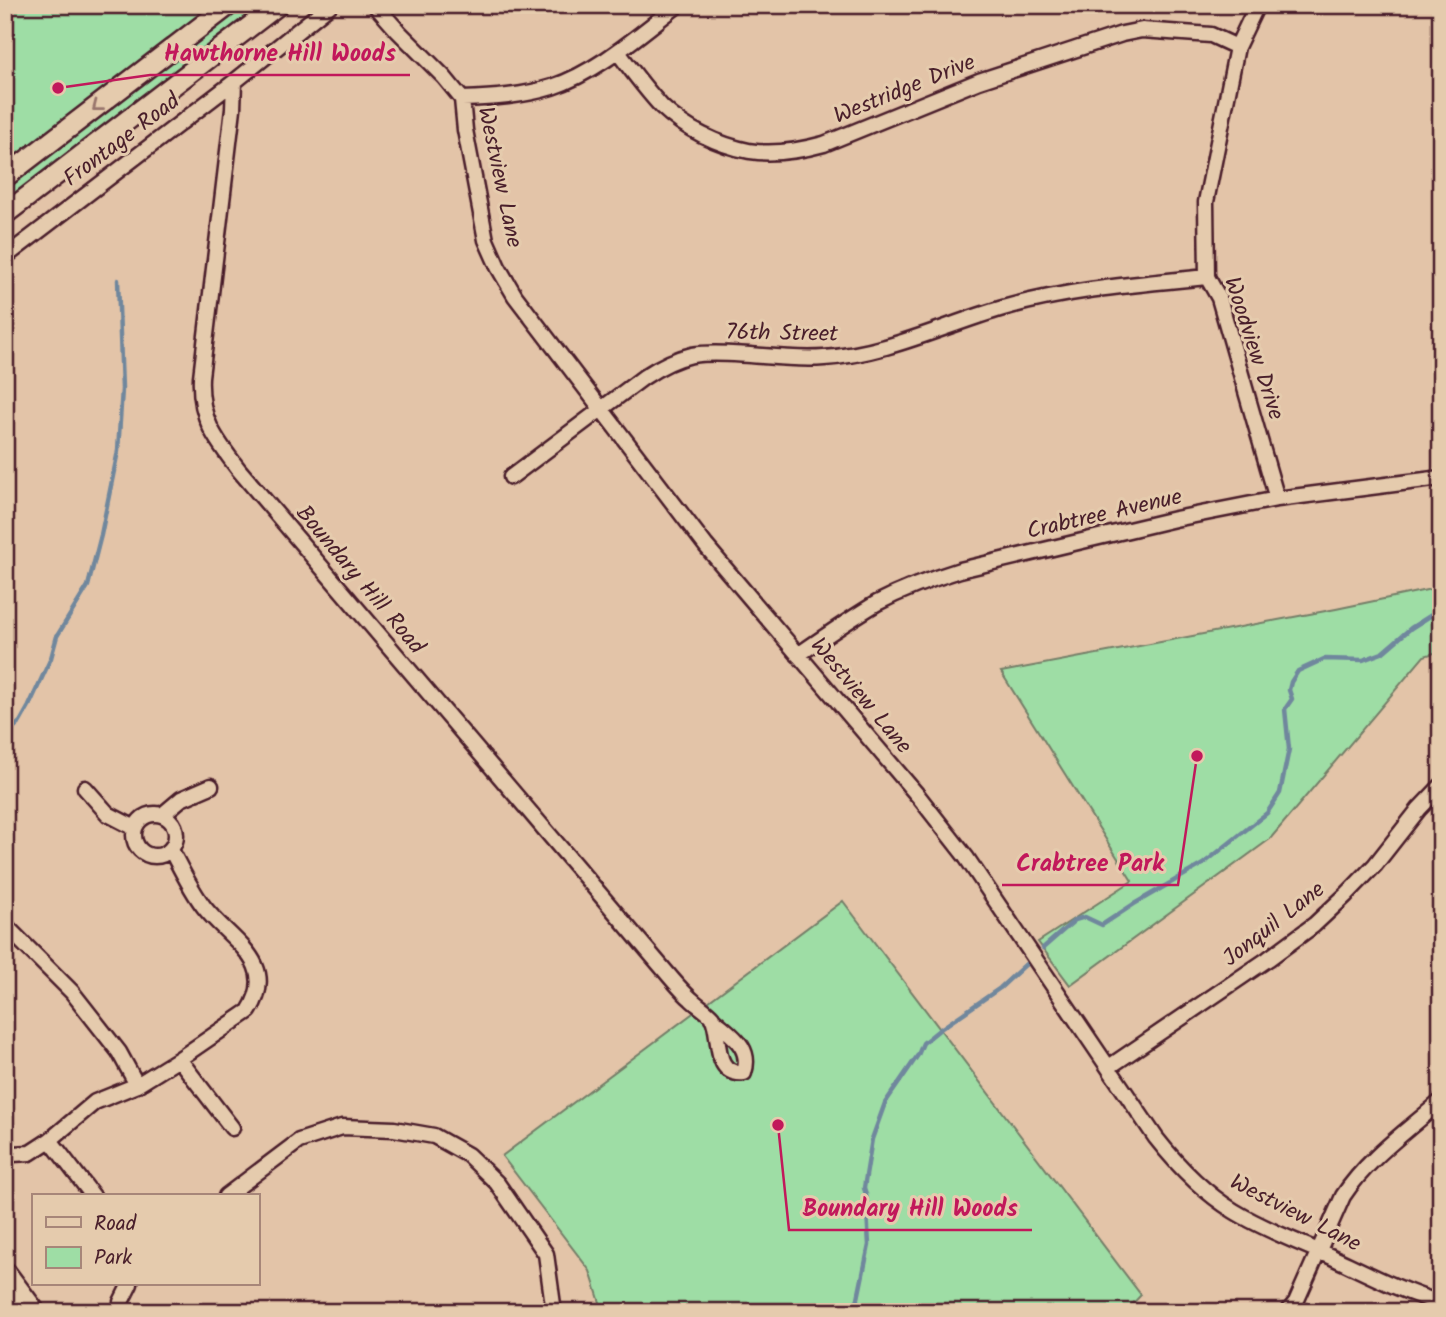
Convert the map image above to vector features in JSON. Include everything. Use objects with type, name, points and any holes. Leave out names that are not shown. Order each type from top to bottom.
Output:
[{"type":"main road","points":[[5,177],[229,5]]},
{"type":"main road","points":[[5,214],[278,5]]},
{"type":"main road","points":[[5,1273],[34,1312]]},
{"type":"street","name":"Frontage Road","points":[[5,257],[330,5]]},
{"type":"street","name":"Westview Lane","points":[[374,5],[462,99],[465,130],[486,240],[498,267],[526,312],[706,546],[967,857],[1171,1157],[1213,1196],[1251,1220],[1401,1290],[1441,1304]]},
{"type":"street","points":[[462,99],[506,97],[553,87],[618,52],[678,5]]},
{"type":"street","name":"Woodview Drive","points":[[1257,5],[1237,47],[1206,202],[1207,277],[1219,298],[1277,499]]},
{"type":"street","name":"Westridge Drive","points":[[618,52],[664,108],[692,129],[715,140],[750,151],[782,151],[824,144],[979,81],[1122,34],[1142,30],[1211,35],[1237,47]]},
{"type":"street","name":"Boundary Hill Road","points":[[234,82],[200,392],[213,435],[239,470],[546,832],[679,987],[712,1018]]},
{"type":"street","name":"76th Street","points":[[511,477],[657,369],[692,355],[725,354],[808,359],[846,356],[883,348],[1000,309],[1042,298],[1087,290],[1207,277]]},
{"type":"street","name":"Crabtree Avenue","points":[[798,655],[878,603],[929,580],[960,570],[1175,519],[1277,499],[1441,478]]},
{"type":"street","points":[[162,815],[181,799],[211,786]]},
{"type":"street","name":"Jonquil Lane","points":[[1109,1067],[1268,960],[1314,925],[1374,865],[1441,786]]},
{"type":"street","points":[[85,788],[108,814],[135,828]]},
{"type":"street","points":[[162,815],[168,818],[176,830],[171,850],[158,857],[144,854],[135,843],[135,828],[143,817],[162,815]]},
{"type":"street","points":[[5,1151],[13,1154],[30,1153],[50,1140],[95,1102],[137,1085],[179,1059],[249,1011],[255,1001],[260,987],[258,970],[250,954],[204,908],[171,850]]},
{"type":"street","points":[[5,925],[72,992],[119,1052],[137,1085]]},
{"type":"street","points":[[179,1059],[232,1128]]},
{"type":"street","points":[[1288,1312],[1296,1303],[1343,1196],[1361,1172],[1441,1101]]},
{"type":"street","points":[[229,1194],[299,1141],[342,1127],[394,1129],[434,1136],[468,1155],[497,1183],[547,1255],[554,1312]]},
{"type":"street","points":[[50,1140],[91,1194]]},
{"type":"street","points":[[120,1312],[121,1302],[129,1286]]},
{"type":"green space","points":[[5,5],[218,5],[5,170]]},
{"type":"green space","points":[[243,5],[263,5],[5,203],[5,188]]},
{"type":"green space","points":[[1441,587],[1441,651],[1424,656],[1270,839],[1070,985],[1038,942],[1132,881],[1001,672]]},
{"type":"green space","points":[[843,901],[1141,1295],[1125,1312],[603,1312],[590,1271],[502,1156]]},
{"type":"waterway","points":[[5,735],[20,722],[29,706],[51,658],[57,636],[88,586],[101,535],[118,451],[122,389],[118,280]]},
{"type":"waterway","points":[[1043,948],[1075,920],[1085,917],[1102,925],[1203,864],[1267,813],[1280,793],[1289,749],[1285,709],[1292,699],[1289,690],[1298,671],[1324,659],[1363,660],[1382,653],[1411,628],[1441,609]]},
{"type":"waterway","points":[[853,1312],[869,1245],[864,1188],[872,1139],[885,1103],[918,1055],[923,1043],[1000,988],[1026,964]]},
{"type":"place","name":"Hawthorne Hill Woods","points":[[58,88]]},
{"type":"place","name":"Crabtree Park","points":[[1197,756]]},
{"type":"place","name":"Boundary Hill Woods","points":[[778,1125]]}]
